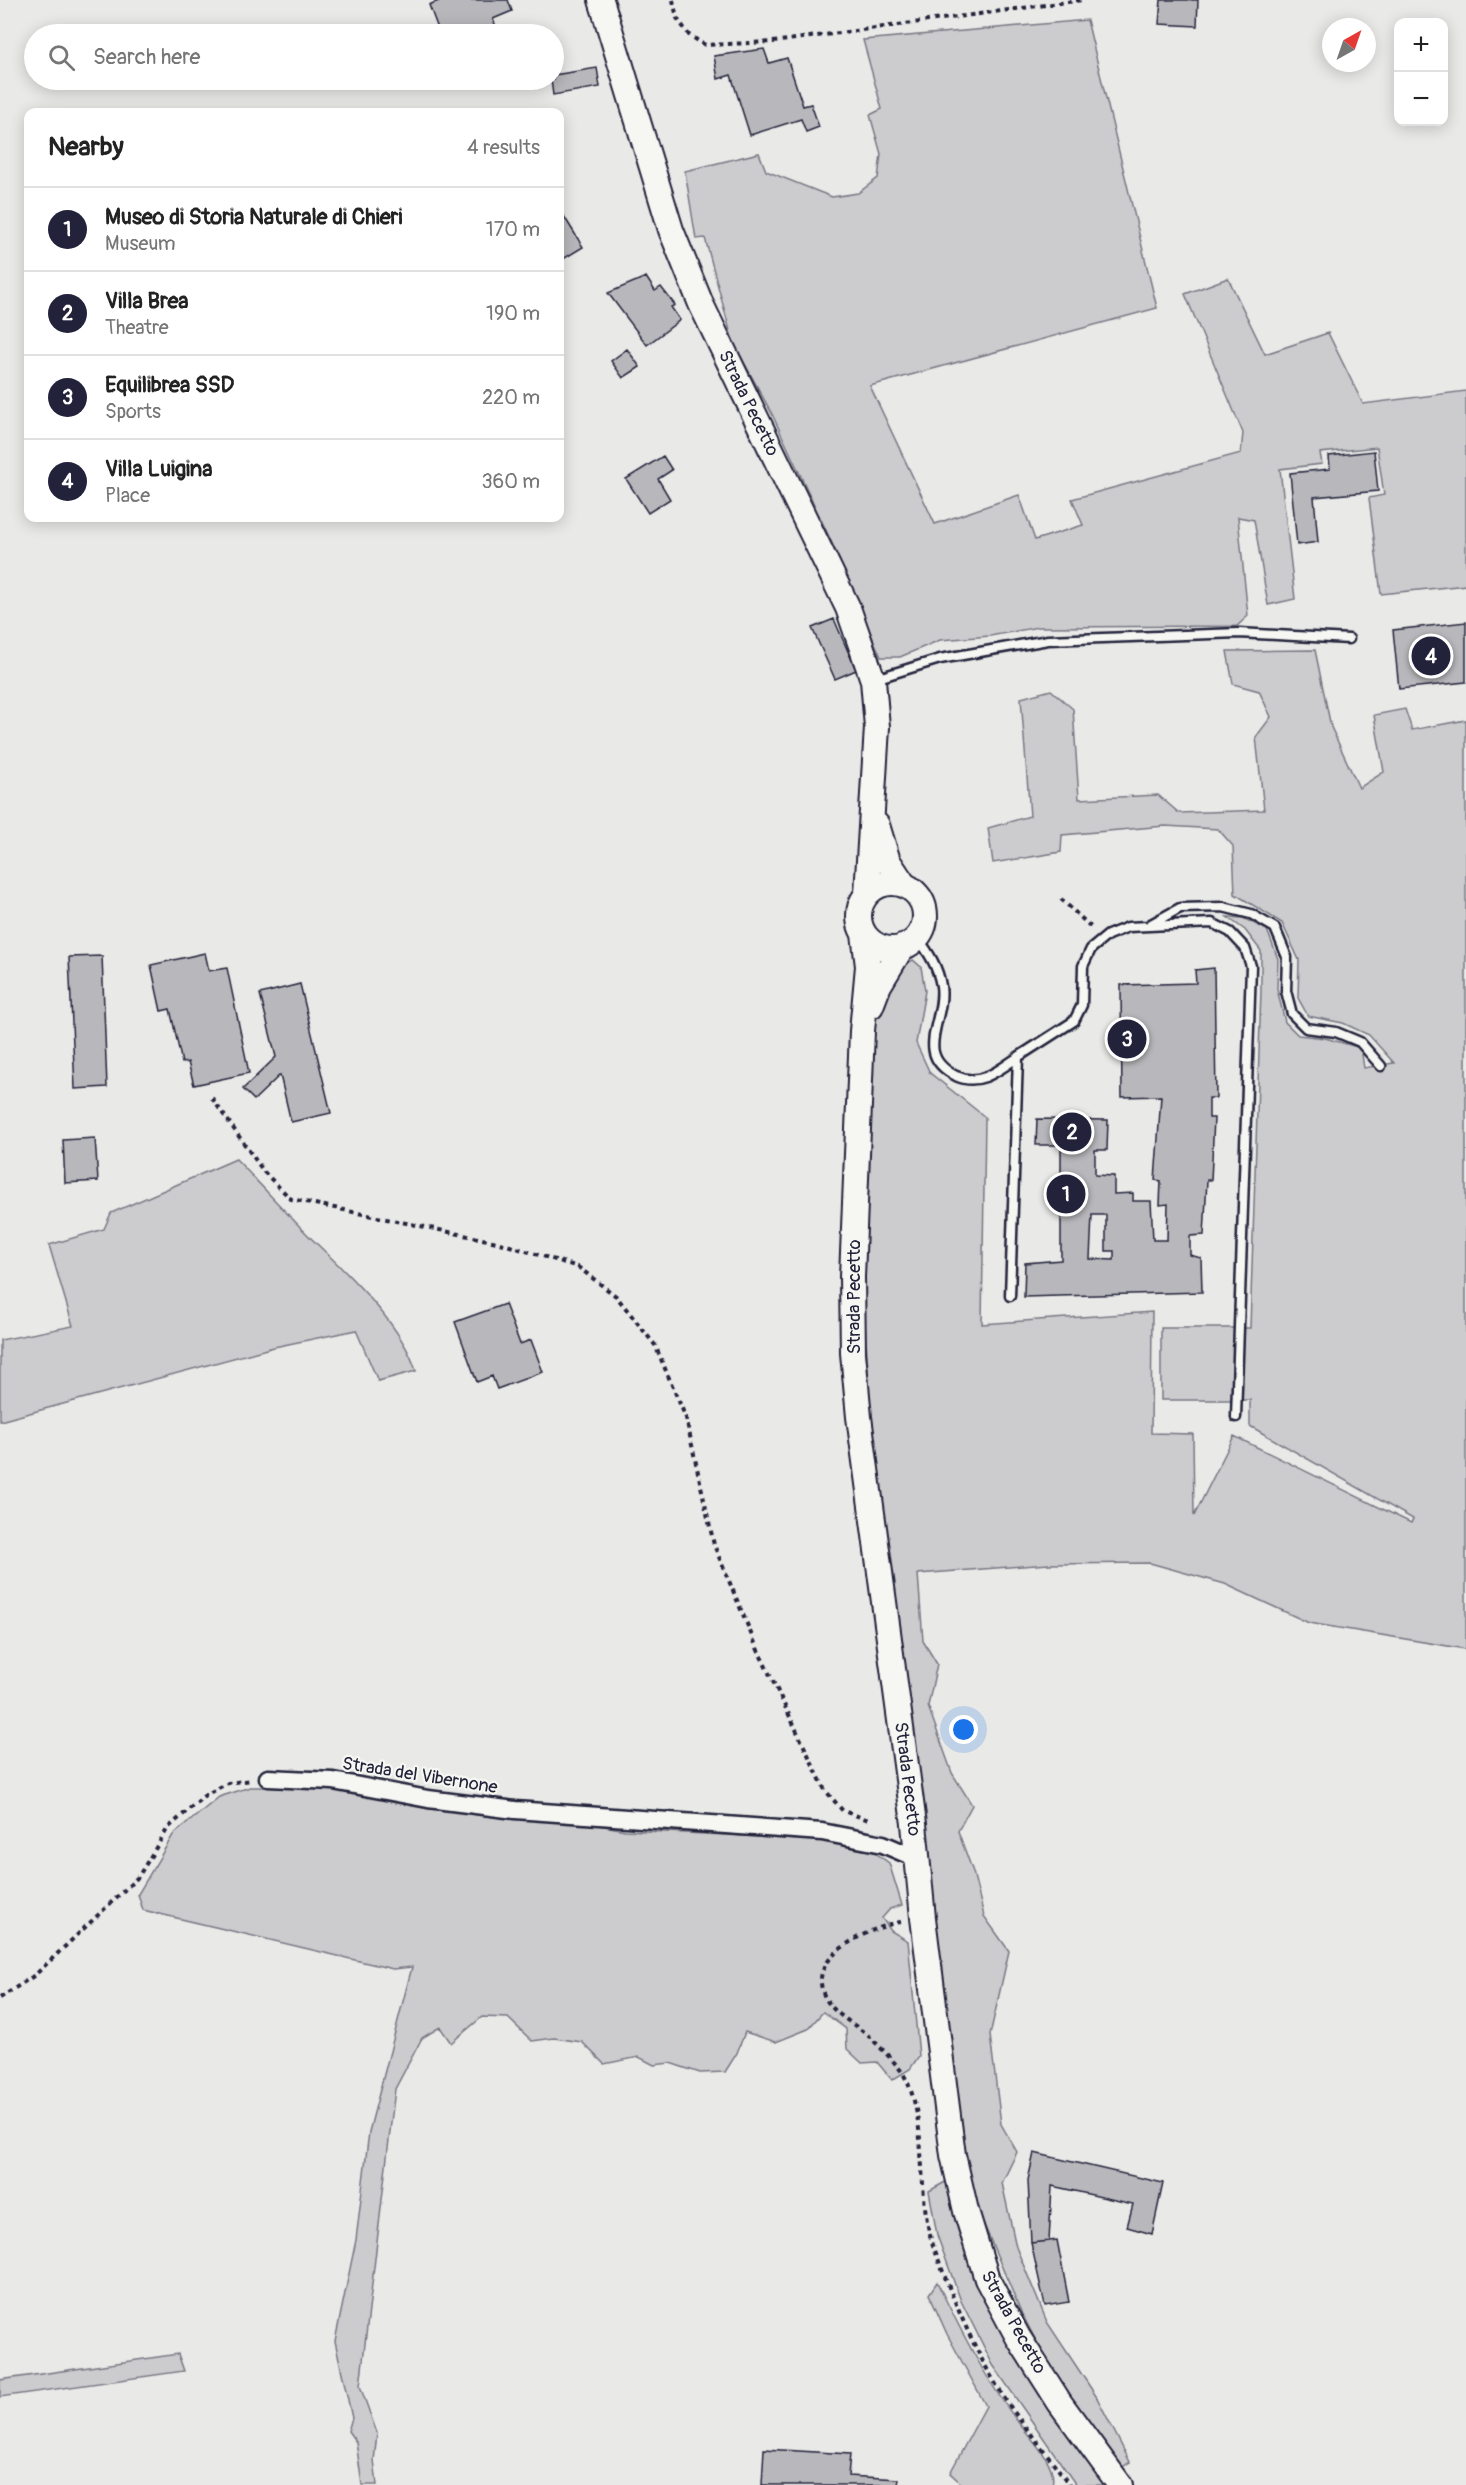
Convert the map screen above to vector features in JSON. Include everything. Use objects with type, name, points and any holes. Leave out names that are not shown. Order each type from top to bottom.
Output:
[{"type":"main road","name":"Strada Pecetto","points":[[601,0],[671,230],[701,304],[848,608],[873,680],[877,727],[867,894],[859,914],[868,966],[862,1031],[852,1277],[853,1353],[861,1429],[914,1824],[923,1918],[953,2156],[966,2211],[987,2279],[1018,2337],[1060,2403],[1120,2485]]},
{"type":"main road","name":"Strada Pecetto","points":[[862,1031],[879,985],[923,928],[924,908],[914,890],[904,885],[885,854],[872,806]]},
{"type":"main road","points":[[867,894],[884,884],[904,885]]},
{"type":"main road","points":[[864,934],[872,942],[891,949],[910,942]]},
{"type":"street","name":"Strada del Vibernone","points":[[268,1778],[333,1781],[428,1799],[515,1810],[822,1832],[883,1844],[918,1859]]},
{"type":"lane","points":[[873,680],[940,659],[1048,640],[1239,633],[1349,639]]},
{"type":"lane","points":[[1149,926],[1180,908],[1223,907],[1251,914],[1275,928],[1287,957],[1286,991],[1292,1014],[1306,1028],[1336,1032],[1360,1042],[1381,1066]]},
{"type":"lane","points":[[910,942],[938,970],[942,990],[933,1042],[934,1059],[946,1071],[964,1079],[986,1079],[1074,1021],[1082,1005],[1083,966],[1091,949],[1103,939],[1128,927],[1212,923],[1230,932],[1245,948],[1251,966],[1236,1417]]},
{"type":"lane","points":[[1010,1296],[1018,1057]]},
{"type":"path","points":[[673,0],[677,18],[688,35],[705,45],[773,42],[1082,0]]},
{"type":"path","points":[[1061,899],[1103,939]]},
{"type":"path","points":[[212,1098],[264,1172],[291,1199],[497,1242],[578,1268],[616,1296],[655,1345],[686,1418],[714,1545],[757,1648],[825,1790],[843,1811],[880,1823],[914,1824]]},
{"type":"path","points":[[0,1998],[35,1976],[138,1876],[168,1828],[205,1795],[228,1783],[268,1778]]},
{"type":"path","points":[[923,1918],[883,1925],[849,1943],[825,1964],[820,1984],[830,2007],[871,2038],[901,2072],[916,2102],[926,2210],[933,2243],[949,2285],[975,2347],[1010,2405],[1055,2462],[1069,2485]]},
{"type":"shaded area","points":[[1087,20],[1157,308],[870,386],[935,524],[1019,495],[1035,540],[1083,525],[1072,499],[1241,453],[1243,433],[1185,294],[1228,278],[1265,354],[1328,333],[1363,404],[1466,391],[1466,585],[1381,594],[1369,498],[1384,495],[1377,447],[1320,453],[1322,464],[1280,469],[1295,599],[1268,605],[1254,520],[1238,517],[1248,616],[1237,626],[1038,627],[990,636],[940,640],[900,657],[881,657],[832,543],[772,414],[733,342],[705,238],[696,239],[685,171],[759,153],[766,171],[832,197],[858,193],[878,178],[881,154],[870,115],[882,109],[863,40]]},
{"type":"shaded area","points":[[1315,650],[1331,727],[1359,788],[1384,772],[1374,715],[1405,709],[1412,730],[1466,720],[1466,1649],[1309,1623],[1225,1584],[1150,1563],[1049,1564],[918,1574],[923,1641],[937,1664],[928,1706],[952,1773],[972,1805],[958,1831],[973,1872],[984,1916],[1009,1951],[990,2035],[1001,2124],[1017,2152],[1002,2183],[1016,2247],[1047,2322],[1096,2396],[1130,2462],[1118,2470],[1061,2388],[1022,2314],[982,2220],[962,2151],[871,1416],[863,1293],[871,1035],[892,982],[905,965],[913,960],[921,967],[925,991],[916,1043],[930,1073],[985,1117],[982,1324],[1152,1312],[1151,1433],[1193,1434],[1194,1516],[1234,1436],[1411,1523],[1413,1519],[1250,1426],[1250,1400],[1161,1400],[1161,1328],[1250,1328],[1261,951],[1245,930],[1227,917],[1243,918],[1267,930],[1278,959],[1277,989],[1285,1022],[1298,1035],[1325,1038],[1361,1048],[1364,1068],[1394,1063],[1369,1035],[1343,1023],[1308,1016],[1298,998],[1299,960],[1282,923],[1235,894],[1233,846],[1218,829],[1165,826],[1062,835],[1061,852],[993,863],[988,828],[1030,816],[1021,698],[1051,690],[1073,709],[1079,799],[1158,795],[1179,813],[1264,810],[1256,737],[1271,717],[1259,691],[1233,684],[1227,651]]},
{"type":"shaded area","points":[[236,1159],[373,1302],[399,1336],[416,1371],[378,1381],[356,1330],[274,1347],[0,1421],[0,1340],[73,1326],[49,1245],[104,1229],[111,1213]]},
{"type":"shaded area","points":[[250,1787],[328,1787],[573,1820],[625,1830],[824,1840],[870,1849],[889,1863],[902,1905],[890,1909],[882,1918],[891,1931],[908,1941],[919,2056],[910,2069],[892,2080],[877,2062],[862,2063],[847,2049],[846,2029],[823,2012],[808,2029],[776,2042],[745,2032],[737,2053],[725,2072],[700,2073],[670,2063],[654,2065],[639,2057],[604,2064],[582,2042],[554,2038],[532,2041],[508,2018],[482,2017],[451,2043],[440,2027],[422,2038],[395,2089],[360,2386],[377,2433],[374,2461],[377,2485],[362,2485],[356,2442],[348,2431],[352,2418],[335,2341],[356,2240],[369,2132],[412,1967],[393,1969],[143,1910],[138,1894],[173,1835],[219,1797]]},
{"type":"shaded area","points":[[949,2180],[967,2256],[984,2299],[1027,2371],[1108,2485],[1076,2485],[993,2365],[961,2301],[937,2235],[929,2191]]},
{"type":"shaded area","points":[[937,2282],[984,2372],[1006,2406],[1047,2460],[1053,2477],[1052,2485],[963,2485],[950,2473],[986,2406],[947,2334],[929,2294]]},
{"type":"shaded area","points":[[178,2354],[184,2371],[0,2397],[0,2380]]},
{"type":"building","points":[[441,0],[508,0],[512,11],[493,19],[495,24],[436,24],[429,5]]},
{"type":"building","points":[[1161,0],[1198,0],[1197,26],[1159,24]]},
{"type":"building","points":[[764,49],[769,63],[787,58],[803,106],[811,104],[819,127],[806,132],[801,119],[750,135],[731,75],[718,79],[714,56]]},
{"type":"building","points":[[597,68],[600,87],[553,95],[552,90],[564,90],[564,73]]},
{"type":"building","points":[[564,216],[583,247],[564,259]]},
{"type":"building","points":[[646,277],[655,291],[661,287],[675,305],[671,307],[680,320],[647,345],[608,293]]},
{"type":"building","points":[[627,349],[640,367],[623,378],[611,361]]},
{"type":"building","points":[[1374,451],[1378,491],[1314,497],[1318,542],[1297,545],[1290,473],[1330,469],[1329,456]]},
{"type":"building","points":[[663,456],[672,470],[658,479],[670,499],[648,513],[626,479]]},
{"type":"building","points":[[834,619],[856,670],[835,679],[812,628]]},
{"type":"building","points":[[1466,622],[1466,682],[1399,689],[1393,630]]},
{"type":"building","points":[[205,953],[209,971],[227,968],[249,1073],[194,1085],[188,1062],[182,1063],[170,1009],[161,1011],[151,965]]},
{"type":"building","points":[[102,956],[107,1087],[75,1089],[69,957]]},
{"type":"building","points":[[1214,968],[1216,1098],[1209,1098],[1209,1118],[1214,1118],[1211,1180],[1207,1180],[1204,1235],[1190,1236],[1190,1255],[1201,1258],[1202,1292],[1024,1297],[1025,1263],[1061,1260],[1061,1145],[1036,1145],[1037,1119],[1108,1120],[1107,1150],[1095,1150],[1095,1175],[1114,1176],[1114,1194],[1133,1193],[1133,1201],[1151,1201],[1153,1240],[1167,1240],[1168,1204],[1160,1205],[1161,1181],[1155,1180],[1161,1096],[1122,1097],[1121,985],[1196,983],[1195,970]],"holes":[[[1092,1215],[1106,1215],[1106,1251],[1114,1251],[1114,1260],[1090,1259]]]},
{"type":"building","points":[[300,984],[331,1113],[291,1122],[280,1075],[254,1100],[243,1089],[276,1057],[260,994]]},
{"type":"building","points":[[95,1138],[98,1181],[65,1183],[63,1140]]},
{"type":"building","points":[[505,1304],[520,1344],[531,1340],[543,1372],[497,1389],[492,1376],[477,1382],[455,1322]]},
{"type":"building","points":[[1034,2153],[1163,2183],[1152,2234],[1127,2227],[1133,2204],[1052,2186],[1049,2241],[1031,2243],[1028,2180]]},
{"type":"building","points":[[1057,2240],[1069,2302],[1045,2306],[1031,2243]]},
{"type":"building","points":[[764,2449],[850,2454],[848,2476],[899,2479],[898,2485],[762,2485]]},
{"type":"place","name":"Villa Luigina","points":[[1431,656]]},
{"type":"place","name":"Equilibrea SSD","points":[[1127,1039]]},
{"type":"place","name":"Villa Brea","points":[[1072,1132]]},
{"type":"place","name":"Museo di Storia Naturale di Chieri","points":[[1066,1194]]}]
